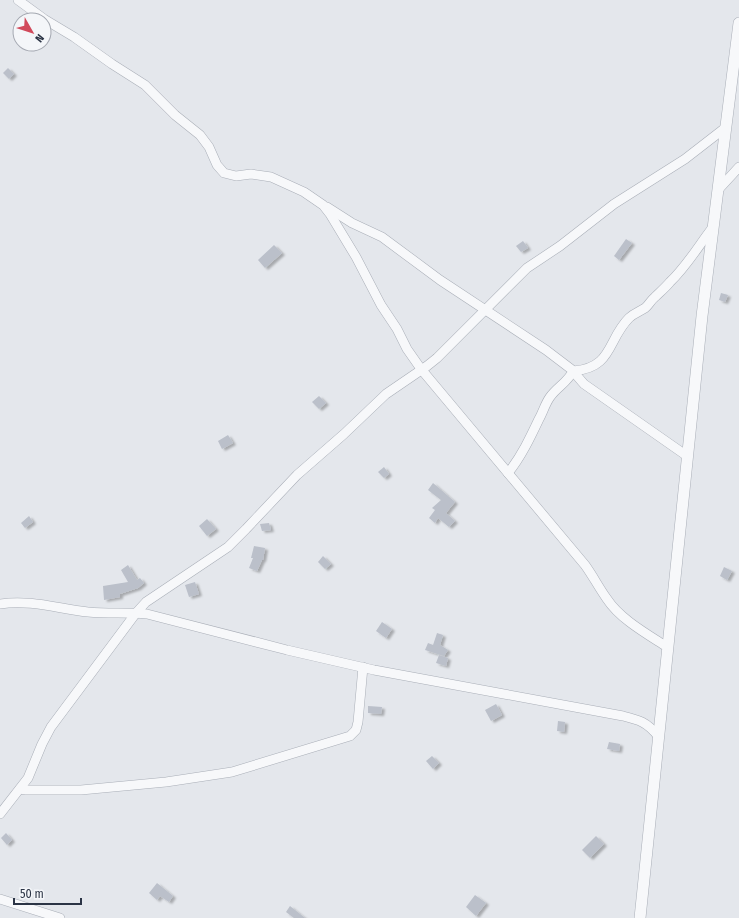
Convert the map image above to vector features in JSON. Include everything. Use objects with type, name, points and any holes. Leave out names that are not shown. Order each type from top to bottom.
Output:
[{"type":"street","points":[[18,0],[44,19],[74,37],[145,85],[175,114],[200,135],[209,147],[217,165],[224,172],[236,176],[251,174],[271,177],[288,183],[352,223],[382,237],[440,280],[546,350],[573,371],[584,384],[687,456]]},
{"type":"street","points":[[640,918],[702,316],[739,23]]},
{"type":"street","points":[[0,814],[31,774],[42,744],[51,727],[136,613],[146,602],[228,546],[297,475],[344,434],[386,394],[437,358],[532,264],[560,246],[614,204],[686,159],[726,128]]},
{"type":"street","points":[[718,190],[739,167]]},
{"type":"street","points":[[323,205],[356,257],[407,349],[421,370],[585,565],[607,600],[635,626],[667,647]]},
{"type":"street","points":[[573,371],[586,370],[599,363],[604,358],[621,328],[628,319],[636,312],[645,308],[685,267],[694,251],[713,227]]},
{"type":"street","points":[[508,474],[520,457],[550,397],[559,386],[569,379],[573,371]]},
{"type":"street","points":[[0,604],[9,602],[47,604],[89,612],[136,613],[151,615],[287,650],[363,667],[623,716],[644,722],[650,726],[658,736]]},
{"type":"street","points":[[20,789],[81,790],[166,782],[228,773],[350,736],[356,730],[358,722],[363,667]]},
{"type":"street","points":[[0,899],[60,918]]},
{"type":"building","points":[[8,68],[14,74],[9,79],[3,73]]},
{"type":"building","points":[[626,239],[632,243],[619,260],[614,256]]},
{"type":"building","points":[[523,241],[528,248],[521,252],[516,246]]},
{"type":"building","points":[[274,245],[282,253],[265,268],[258,260]]},
{"type":"building","points":[[721,293],[728,295],[725,302],[719,300]]},
{"type":"building","points":[[319,396],[326,403],[319,409],[312,402]]},
{"type":"building","points":[[228,435],[233,443],[222,449],[218,441]]},
{"type":"building","points":[[384,467],[389,474],[384,478],[378,472]]},
{"type":"building","points":[[433,483],[455,502],[446,513],[455,521],[449,527],[438,518],[435,523],[429,518],[435,510],[432,508],[441,500],[428,490]]},
{"type":"building","points":[[29,516],[33,522],[25,528],[21,523]]},
{"type":"building","points":[[207,519],[216,529],[207,536],[199,526]]},
{"type":"building","points":[[269,523],[271,530],[262,531],[260,524]]},
{"type":"building","points":[[254,546],[265,548],[263,560],[257,571],[249,568],[253,558],[251,558]]},
{"type":"building","points":[[323,556],[331,564],[325,569],[318,562]]},
{"type":"building","points":[[128,565],[137,580],[140,578],[144,583],[138,588],[120,594],[120,597],[104,600],[103,586],[128,582],[121,570]]},
{"type":"building","points":[[724,567],[732,571],[727,580],[720,576]]},
{"type":"building","points":[[195,582],[199,594],[189,597],[185,585]]},
{"type":"building","points":[[382,622],[392,629],[386,638],[376,631]]},
{"type":"building","points":[[437,633],[443,635],[440,645],[448,650],[444,656],[425,650],[428,643],[433,645]]},
{"type":"building","points":[[439,655],[448,658],[446,666],[436,663]]},
{"type":"building","points":[[496,704],[502,715],[491,721],[485,710]]},
{"type":"building","points":[[368,706],[382,707],[381,714],[368,713]]},
{"type":"building","points":[[558,721],[565,722],[564,732],[557,731]]},
{"type":"building","points":[[609,742],[620,744],[619,751],[607,749]]},
{"type":"building","points":[[432,756],[439,763],[433,769],[426,761]]},
{"type":"building","points":[[6,833],[12,840],[7,845],[1,838]]},
{"type":"building","points":[[596,836],[604,844],[590,858],[582,850]]},
{"type":"building","points":[[157,883],[173,896],[169,902],[160,896],[157,900],[149,893]]},
{"type":"building","points":[[475,895],[486,903],[476,916],[466,907]]},
{"type":"building","points":[[290,906],[305,918],[294,918],[286,912]]}]
